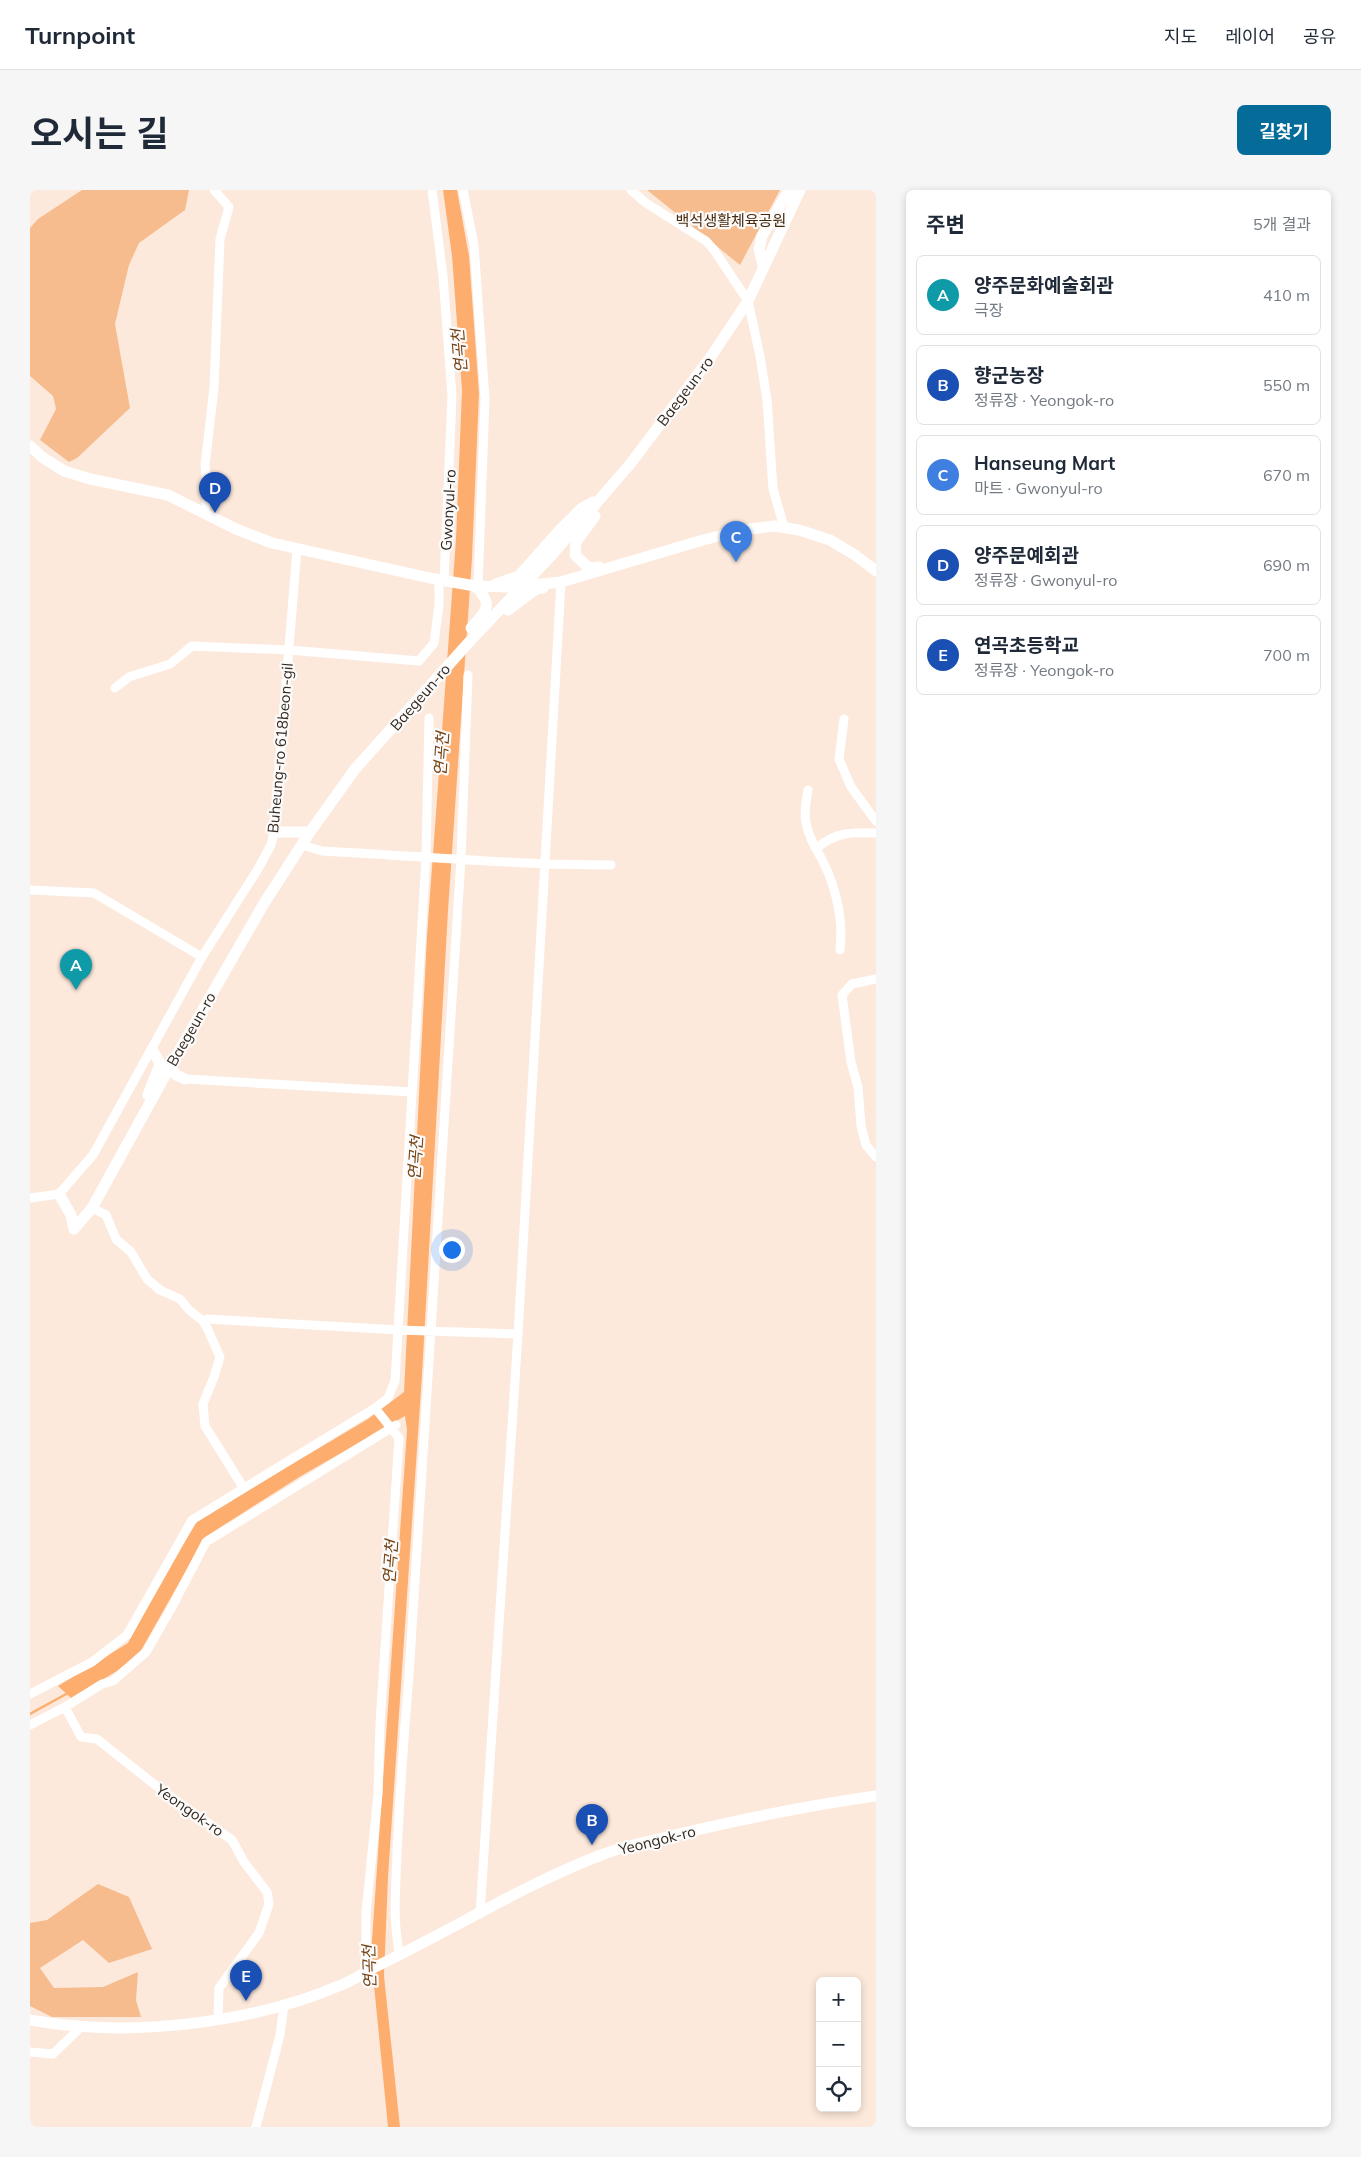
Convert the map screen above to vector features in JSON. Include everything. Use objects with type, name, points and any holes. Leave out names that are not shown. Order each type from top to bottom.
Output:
[{"type":"street","points":[[204,513],[208,496],[205,464],[214,388],[220,239],[229,207],[214,190]]},
{"type":"street","name":"Gwonyul-ro","points":[[289,650],[419,660],[434,643],[442,580],[452,396],[443,276],[432,190]]},
{"type":"street","points":[[464,190],[474,245],[485,399],[478,586],[488,601],[487,610],[474,633]]},
{"type":"street","points":[[631,190],[646,203],[706,241],[748,301],[767,400],[773,489],[784,527]]},
{"type":"street","points":[[763,266],[759,249],[762,236],[789,190]]},
{"type":"street","name":"Baegeun-ro","points":[[59,1194],[71,1216],[74,1230],[92,1208],[172,1062],[263,905],[310,832],[355,769],[406,712],[430,680],[474,633],[523,586],[616,481],[710,358],[748,301],[800,190]]},
{"type":"street","points":[[30,446],[53,465],[77,476],[160,493],[257,538],[297,549],[478,586],[523,586],[560,583]]},
{"type":"street","points":[[616,481],[615,490],[576,542],[575,555],[589,568],[596,568],[611,562],[766,526],[799,530],[830,540],[855,555],[876,571]]},
{"type":"street","points":[[478,586],[519,576],[582,508],[603,496]]},
{"type":"street","name":"Buheung-ro 618beon-gil","points":[[59,1194],[93,1155],[202,957],[258,869],[271,845],[274,832],[297,549]]},
{"type":"street","points":[[474,633],[536,589],[646,555]]},
{"type":"street","points":[[480,1914],[518,1334],[560,583]]},
{"type":"street","points":[[115,688],[130,677],[170,664],[192,646],[289,650]]},
{"type":"street","points":[[400,1955],[395,1935],[394,1913],[399,1796],[432,1330],[461,858],[468,675]]},
{"type":"street","points":[[30,1694],[92,1662],[127,1635],[192,1520],[374,1408],[388,1398],[395,1381],[400,1330],[426,857],[429,718]]},
{"type":"street","points":[[844,719],[839,759],[851,787],[876,821]]},
{"type":"street","points":[[808,790],[804,813],[805,826],[824,862],[835,896],[842,928],[840,950]]},
{"type":"street","points":[[274,832],[310,832]]},
{"type":"street","points":[[816,849],[825,840],[840,833],[876,833]]},
{"type":"street","points":[[302,845],[322,851],[461,858],[545,865],[611,865]]},
{"type":"street","points":[[30,890],[94,893],[202,957]]},
{"type":"street","points":[[876,979],[852,984],[842,995],[851,1062],[858,1087],[861,1126],[866,1145],[876,1157]]},
{"type":"street","points":[[152,1049],[172,1062],[176,1075],[185,1079],[412,1092]]},
{"type":"street","points":[[134,1131],[160,1064],[152,1049]]},
{"type":"street","points":[[30,1198],[59,1194]]},
{"type":"street","points":[[92,1208],[106,1215],[116,1239],[131,1252],[147,1279],[160,1290],[180,1298],[189,1310],[203,1321],[220,1357],[203,1404],[205,1426],[244,1487]]},
{"type":"street","points":[[203,1321],[207,1319],[400,1330],[518,1334]]},
{"type":"street","points":[[30,2020],[81,2027],[156,2026],[218,2019],[284,2005],[340,1986],[366,1972],[366,1913],[378,1794],[380,1723],[399,1438],[393,1427],[374,1408]]},
{"type":"street","points":[[30,1725],[65,1707],[102,1684],[113,1681],[146,1652],[206,1542],[393,1427]]},
{"type":"street","name":"Yeongok-ro","points":[[65,1707],[82,1737],[97,1739],[164,1792],[232,1840],[244,1862],[267,1892],[269,1904],[259,1933],[220,1988],[218,2019]]},
{"type":"street","name":"Yeongok-ro","points":[[366,1972],[536,1883],[604,1854],[764,1814],[874,1797]]},
{"type":"street","points":[[256,2127],[280,2035],[284,2005]]},
{"type":"street","points":[[30,2052],[52,2054],[81,2027]]},
{"type":"green space","points":[[82,190],[189,190],[185,210],[139,243],[129,265],[115,324],[130,408],[77,458],[69,462],[40,440],[56,409],[53,396],[30,376],[30,228],[38,219]]},
{"type":"green space","name":"백석생활체육공원","points":[[647,190],[780,190],[740,265]]},
{"type":"green space","points":[[98,1884],[129,1897],[152,1949],[109,1963],[83,1940],[40,1968],[54,1988],[103,1987],[138,1972],[136,2000],[141,2017],[52,2017],[30,2006],[30,1923],[47,1920]]},
{"type":"water","name":"연곡천","points":[[443,190],[457,190],[469,256],[479,393],[472,558],[448,911],[422,1375],[388,1877],[384,1976],[400,2127],[388,2127],[371,1955],[407,1430],[405,1416],[301,1476],[205,1537],[139,1654],[117,1671],[71,1698],[58,1686],[128,1643],[169,1567],[198,1520],[368,1419],[404,1392],[427,936],[456,539],[462,390],[452,256]]},
{"type":"waterway","points":[[30,1714],[68,1693]]},
{"type":"place","name":"양주문예회관","points":[[215,513]]},
{"type":"place","name":"Hanseung Mart","points":[[736,562]]},
{"type":"place","name":"양주문화예술회관","points":[[76,990]]},
{"type":"place","name":"향군농장","points":[[592,1845]]},
{"type":"place","name":"연곡초등학교","points":[[246,2001]]}]
